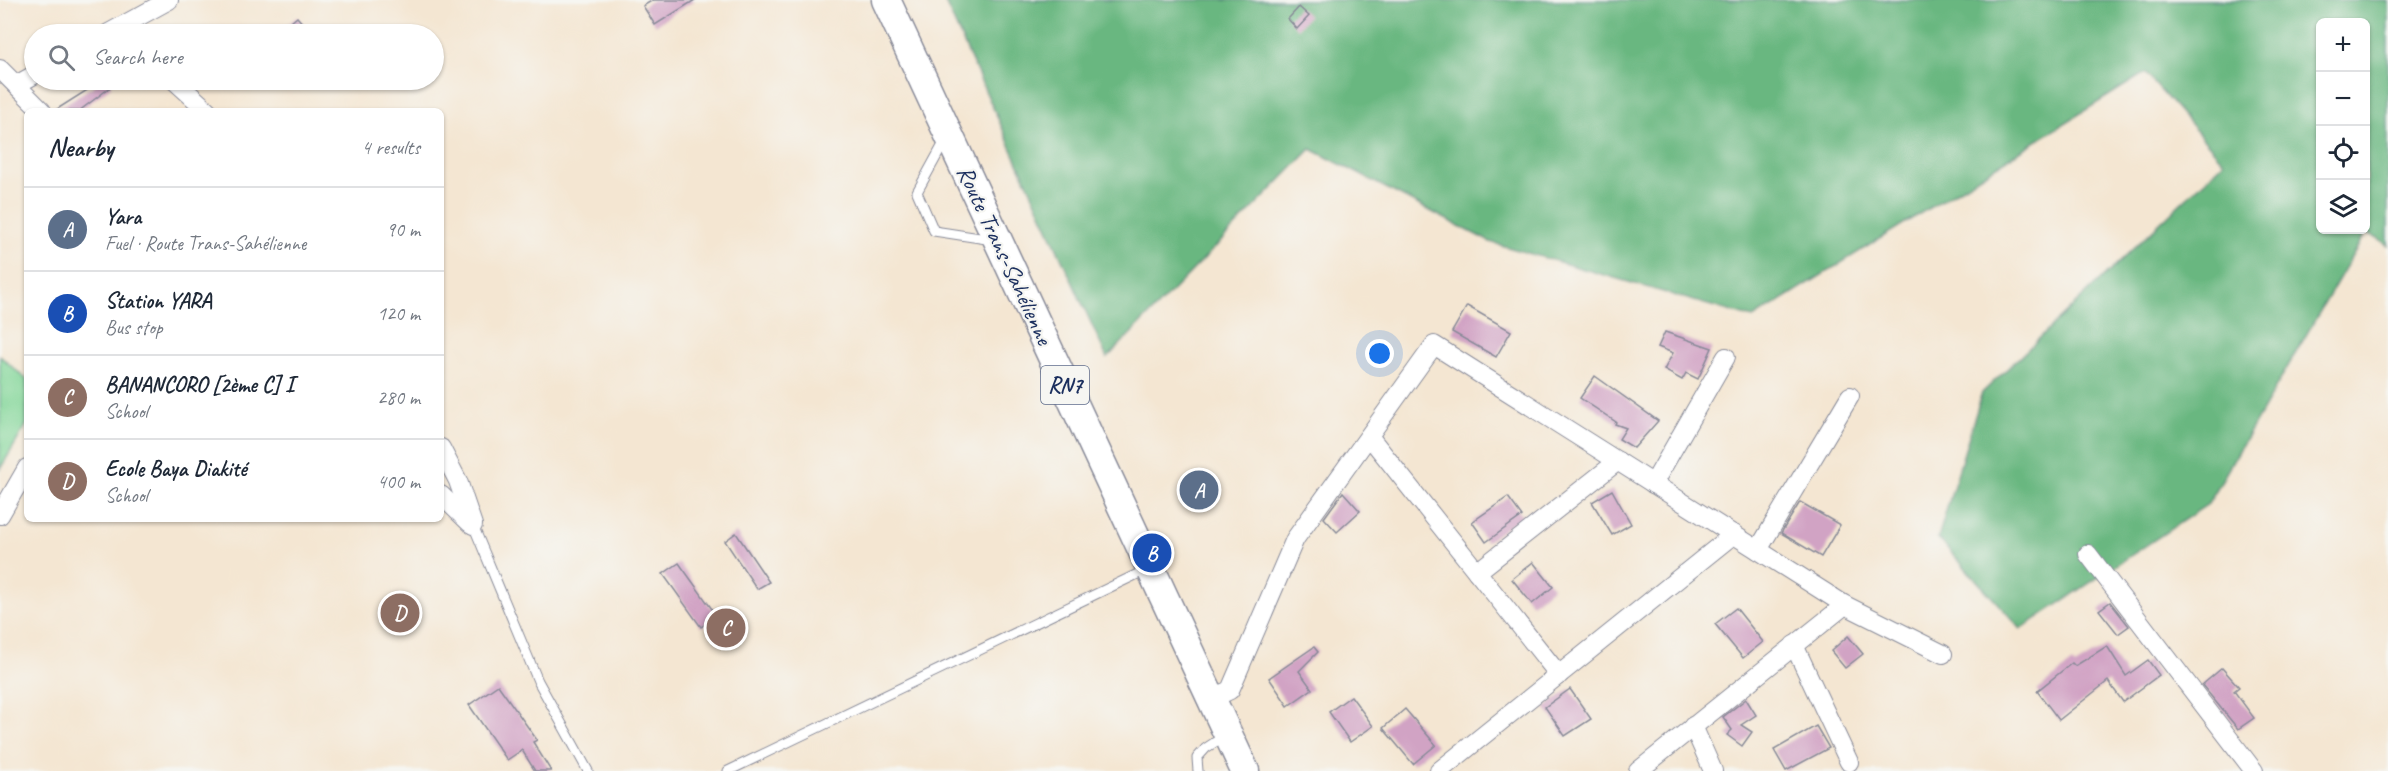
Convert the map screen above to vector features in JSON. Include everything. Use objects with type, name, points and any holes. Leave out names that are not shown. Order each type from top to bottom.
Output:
[{"type":"highway","name":"Route Trans-Sahélienne","points":[[886,0],[1245,771]]},
{"type":"street","points":[[130,24],[169,0]]},
{"type":"street","points":[[0,69],[39,108]]},
{"type":"street","points":[[16,85],[24,81]]},
{"type":"street","points":[[185,90],[205,108]]},
{"type":"street","points":[[1211,699],[1230,690],[1295,539],[1434,345],[1845,605],[1943,654]]},
{"type":"street","points":[[1653,484],[1726,357]]},
{"type":"street","points":[[1758,550],[1850,396]]},
{"type":"street","points":[[1369,436],[1559,675]]},
{"type":"street","points":[[444,454],[458,481],[473,525]]},
{"type":"street","points":[[1476,572],[1618,461]]},
{"type":"street","points":[[0,515],[24,473]]},
{"type":"street","points":[[444,498],[473,525]]},
{"type":"street","points":[[1439,771],[1734,534]]},
{"type":"street","points":[[2088,554],[2254,771]]},
{"type":"street","points":[[1638,771],[1845,605]]},
{"type":"street","points":[[1794,645],[1849,762]]},
{"type":"street","points":[[1693,726],[1713,771]]},
{"type":"lane","points":[[948,134],[917,192],[934,231],[998,241]]},
{"type":"lane","points":[[473,525],[538,681],[588,771]]},
{"type":"lane","points":[[728,771],[1150,568]]},
{"type":"lane","points":[[1198,771],[1197,758],[1206,748],[1228,734]]},
{"type":"green space","points":[[944,0],[2388,0],[2388,245],[2369,234],[2370,18],[2316,18],[2316,234],[2365,234],[2208,504],[2021,629],[1938,538],[1982,393],[2224,162],[2145,73],[1753,318],[1490,242],[1311,149],[1107,358]]},
{"type":"green space","points":[[0,356],[24,377],[24,429],[0,469]]},
{"type":"building","points":[[653,0],[695,0],[655,25],[643,6]]},
{"type":"building","points":[[1299,7],[1309,16],[1297,29],[1288,19]]},
{"type":"building","points":[[297,17],[303,24],[289,24]]},
{"type":"building","points":[[87,90],[107,90],[83,108],[59,108]]},
{"type":"building","points":[[1467,306],[1511,331],[1496,357],[1452,332]]},
{"type":"building","points":[[1665,332],[1712,348],[1698,379],[1686,373],[1682,380],[1664,370],[1673,353],[1658,347]]},
{"type":"building","points":[[1595,376],[1658,421],[1634,448],[1619,439],[1626,428],[1615,424],[1616,422],[1580,398]]},
{"type":"building","points":[[1612,490],[1631,524],[1612,535],[1592,502]]},
{"type":"building","points":[[1343,492],[1360,511],[1337,532],[1324,518]]},
{"type":"building","points":[[1508,497],[1522,516],[1486,542],[1472,522]]},
{"type":"building","points":[[1800,502],[1840,525],[1821,557],[1781,533]]},
{"type":"building","points":[[736,533],[769,582],[757,589],[725,541]]},
{"type":"building","points":[[1533,562],[1553,587],[1532,604],[1512,579]]},
{"type":"building","points":[[679,563],[717,616],[701,627],[663,574]]},
{"type":"building","points":[[2110,602],[2129,626],[2118,634],[2099,610]]},
{"type":"building","points":[[1736,608],[1763,642],[1743,658],[1715,624]]},
{"type":"building","points":[[1848,636],[1863,654],[1845,668],[1831,651]]},
{"type":"building","points":[[2107,646],[2126,676],[2148,660],[2159,675],[2123,702],[2108,681],[2059,720],[2037,691],[2072,663],[2075,666]]},
{"type":"building","points":[[1314,647],[1318,652],[1299,671],[1312,689],[1288,706],[1269,678]]},
{"type":"building","points":[[2222,668],[2239,687],[2234,691],[2254,718],[2238,729],[2202,685]]},
{"type":"building","points":[[498,685],[537,740],[533,742],[551,771],[535,771],[522,750],[507,760],[469,705]]},
{"type":"building","points":[[1570,689],[1591,719],[1565,736],[1545,707]]},
{"type":"building","points":[[1351,696],[1373,726],[1350,742],[1329,712]]},
{"type":"building","points":[[1746,699],[1756,715],[1741,725],[1752,732],[1742,746],[1727,735],[1732,730],[1723,717]]},
{"type":"building","points":[[1405,709],[1436,745],[1413,764],[1383,728]]},
{"type":"building","points":[[1816,726],[1829,748],[1786,771],[1774,750]]},
{"type":"place","name":"Yara","points":[[1199,490]]},
{"type":"place","name":"Station YARA","points":[[1152,553]]},
{"type":"place","name":"Ecole Baya Diakité","points":[[400,613]]},
{"type":"place","name":"BANANCORO [2ème C] I","points":[[726,628]]}]
